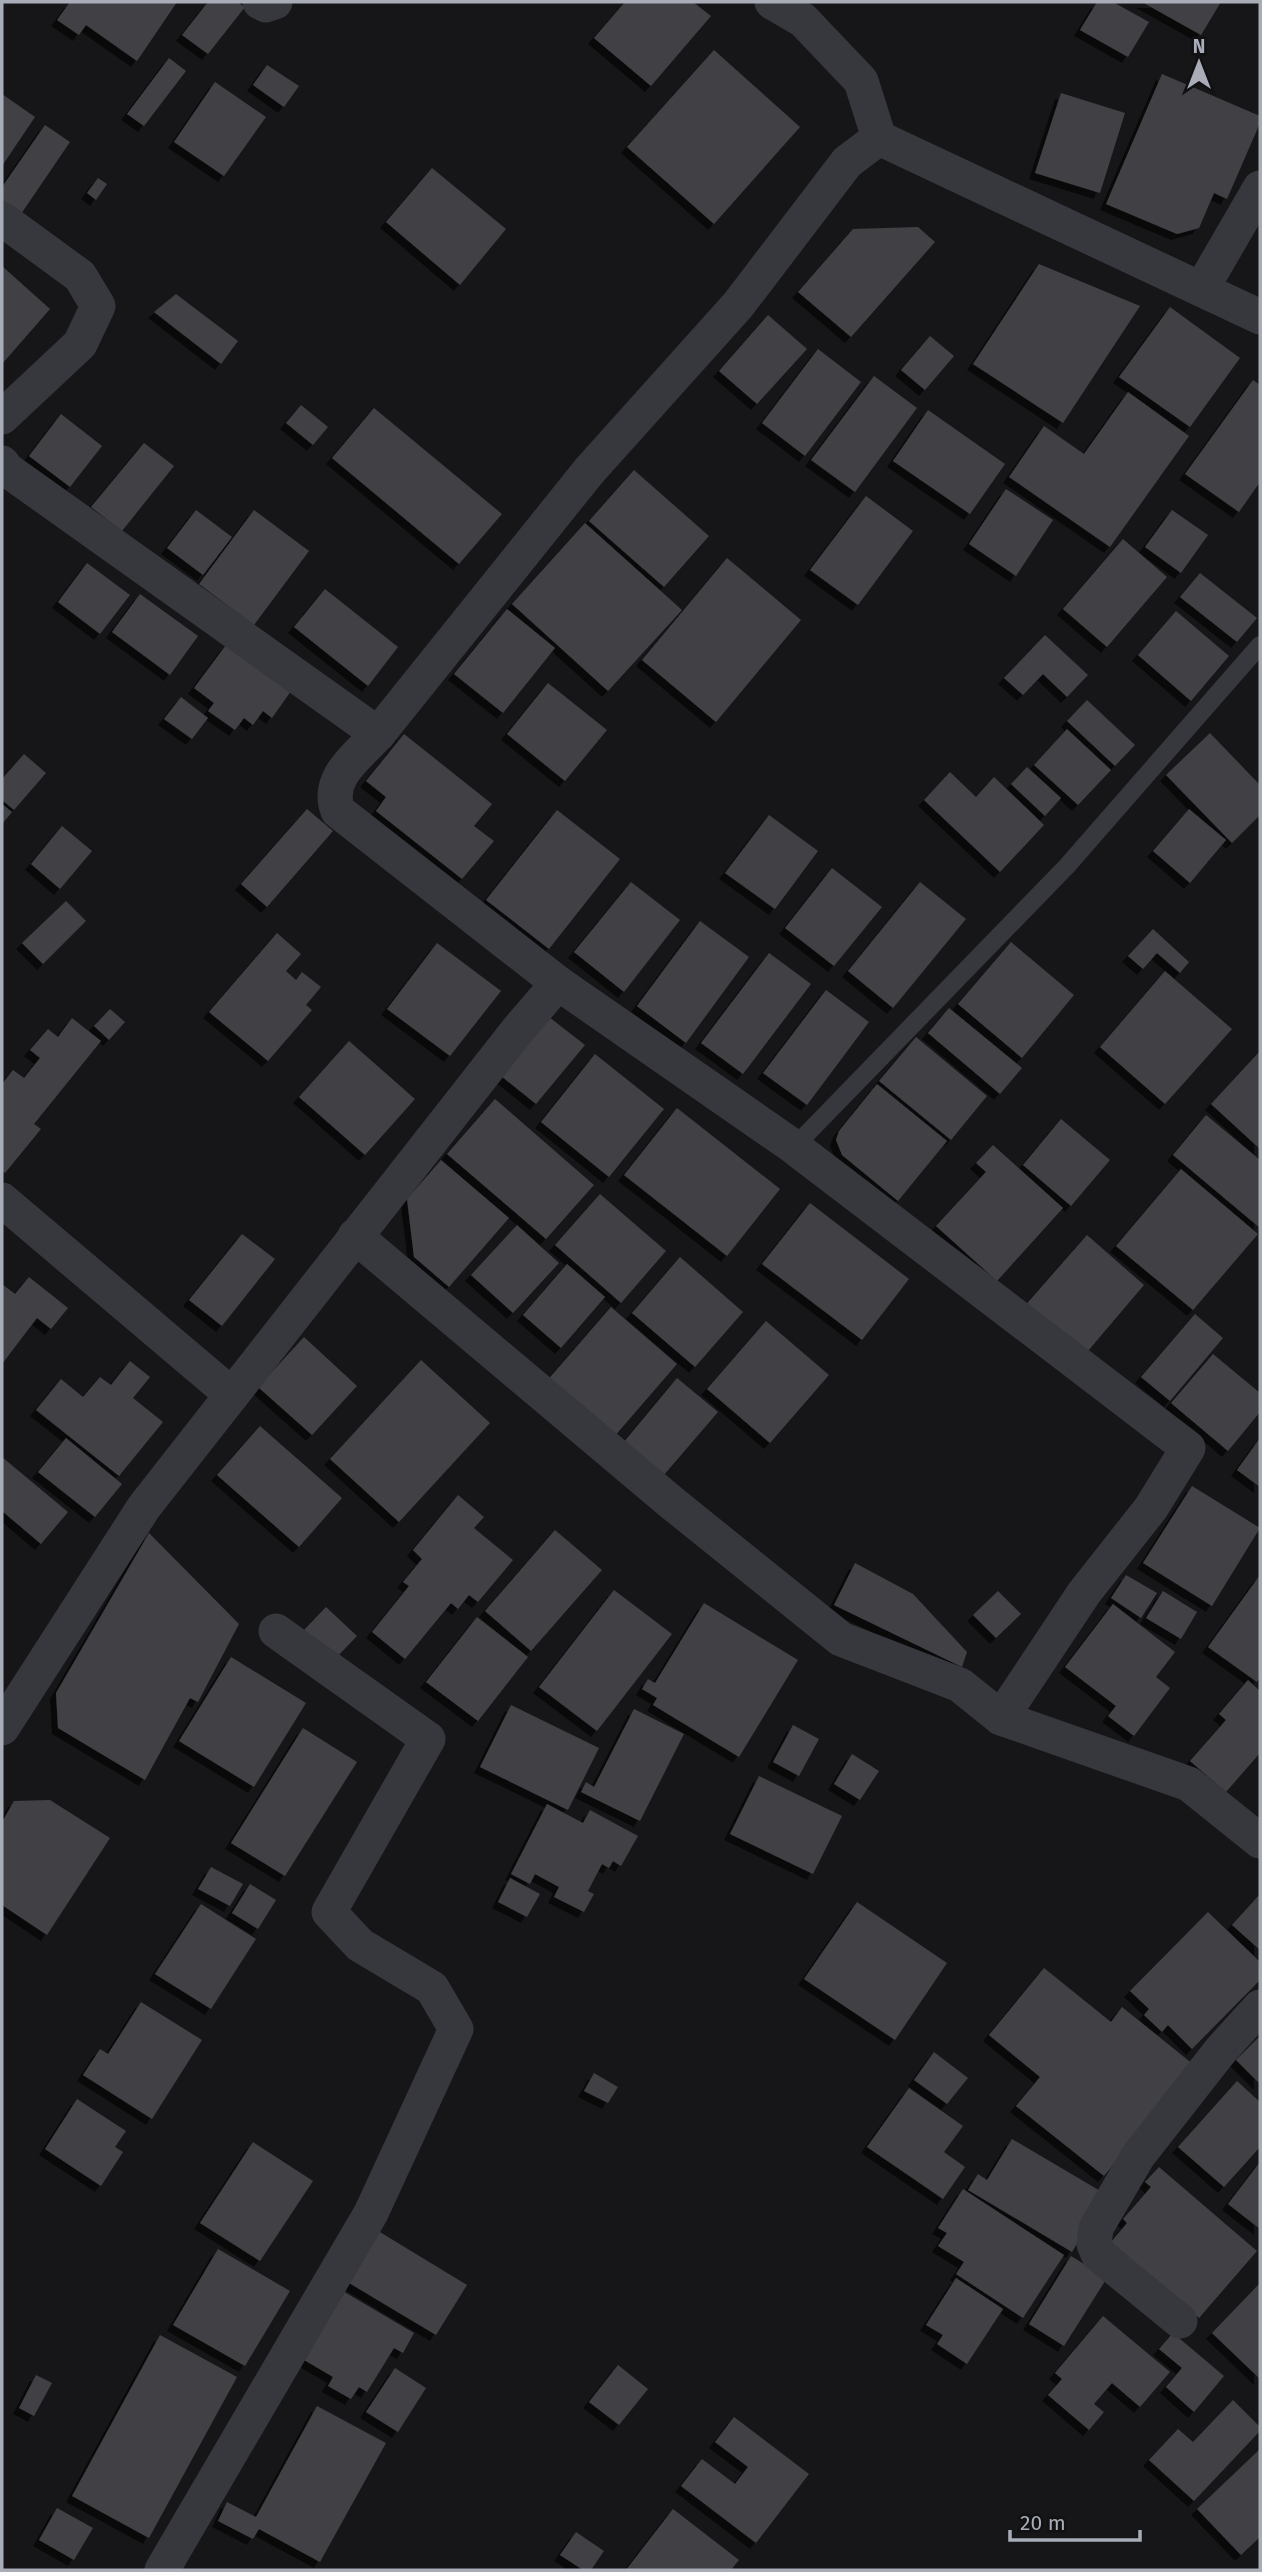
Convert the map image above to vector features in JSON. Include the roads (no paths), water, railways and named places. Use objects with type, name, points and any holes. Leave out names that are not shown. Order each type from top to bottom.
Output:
[{"type":"street","points":[[260,2],[266,5],[275,2]]},
{"type":"street","points":[[772,2],[803,20],[861,81],[878,138],[1260,317]]},
{"type":"street","points":[[878,138],[846,162],[738,305],[589,471],[378,734],[342,773],[334,787],[333,800],[338,810],[558,983],[794,1147],[1188,1448],[1151,1508],[1083,1593],[1001,1718]]},
{"type":"street","points":[[1202,288],[1260,188]]},
{"type":"street","points":[[2,219],[80,276],[98,306],[80,344],[2,416]]},
{"type":"street","points":[[2,463],[6,469],[378,734]]},
{"type":"street","points":[[2,1728],[144,1507],[355,1236],[558,983]]},
{"type":"street","points":[[2,1200],[232,1395]]},
{"type":"street","points":[[355,1236],[672,1503],[841,1639],[960,1685],[1001,1718],[1189,1784],[1260,1841]]},
{"type":"street","points":[[162,2570],[371,2213],[456,2029],[432,1988],[360,1945],[329,1912],[428,1739],[276,1631]]},
{"type":"street","points":[[1180,2321],[1098,2253],[1094,2244],[1096,2228],[1138,2156],[1221,2050],[1260,2007]]},
{"type":"lane","points":[[794,1147],[1067,866],[1260,645]]}]
